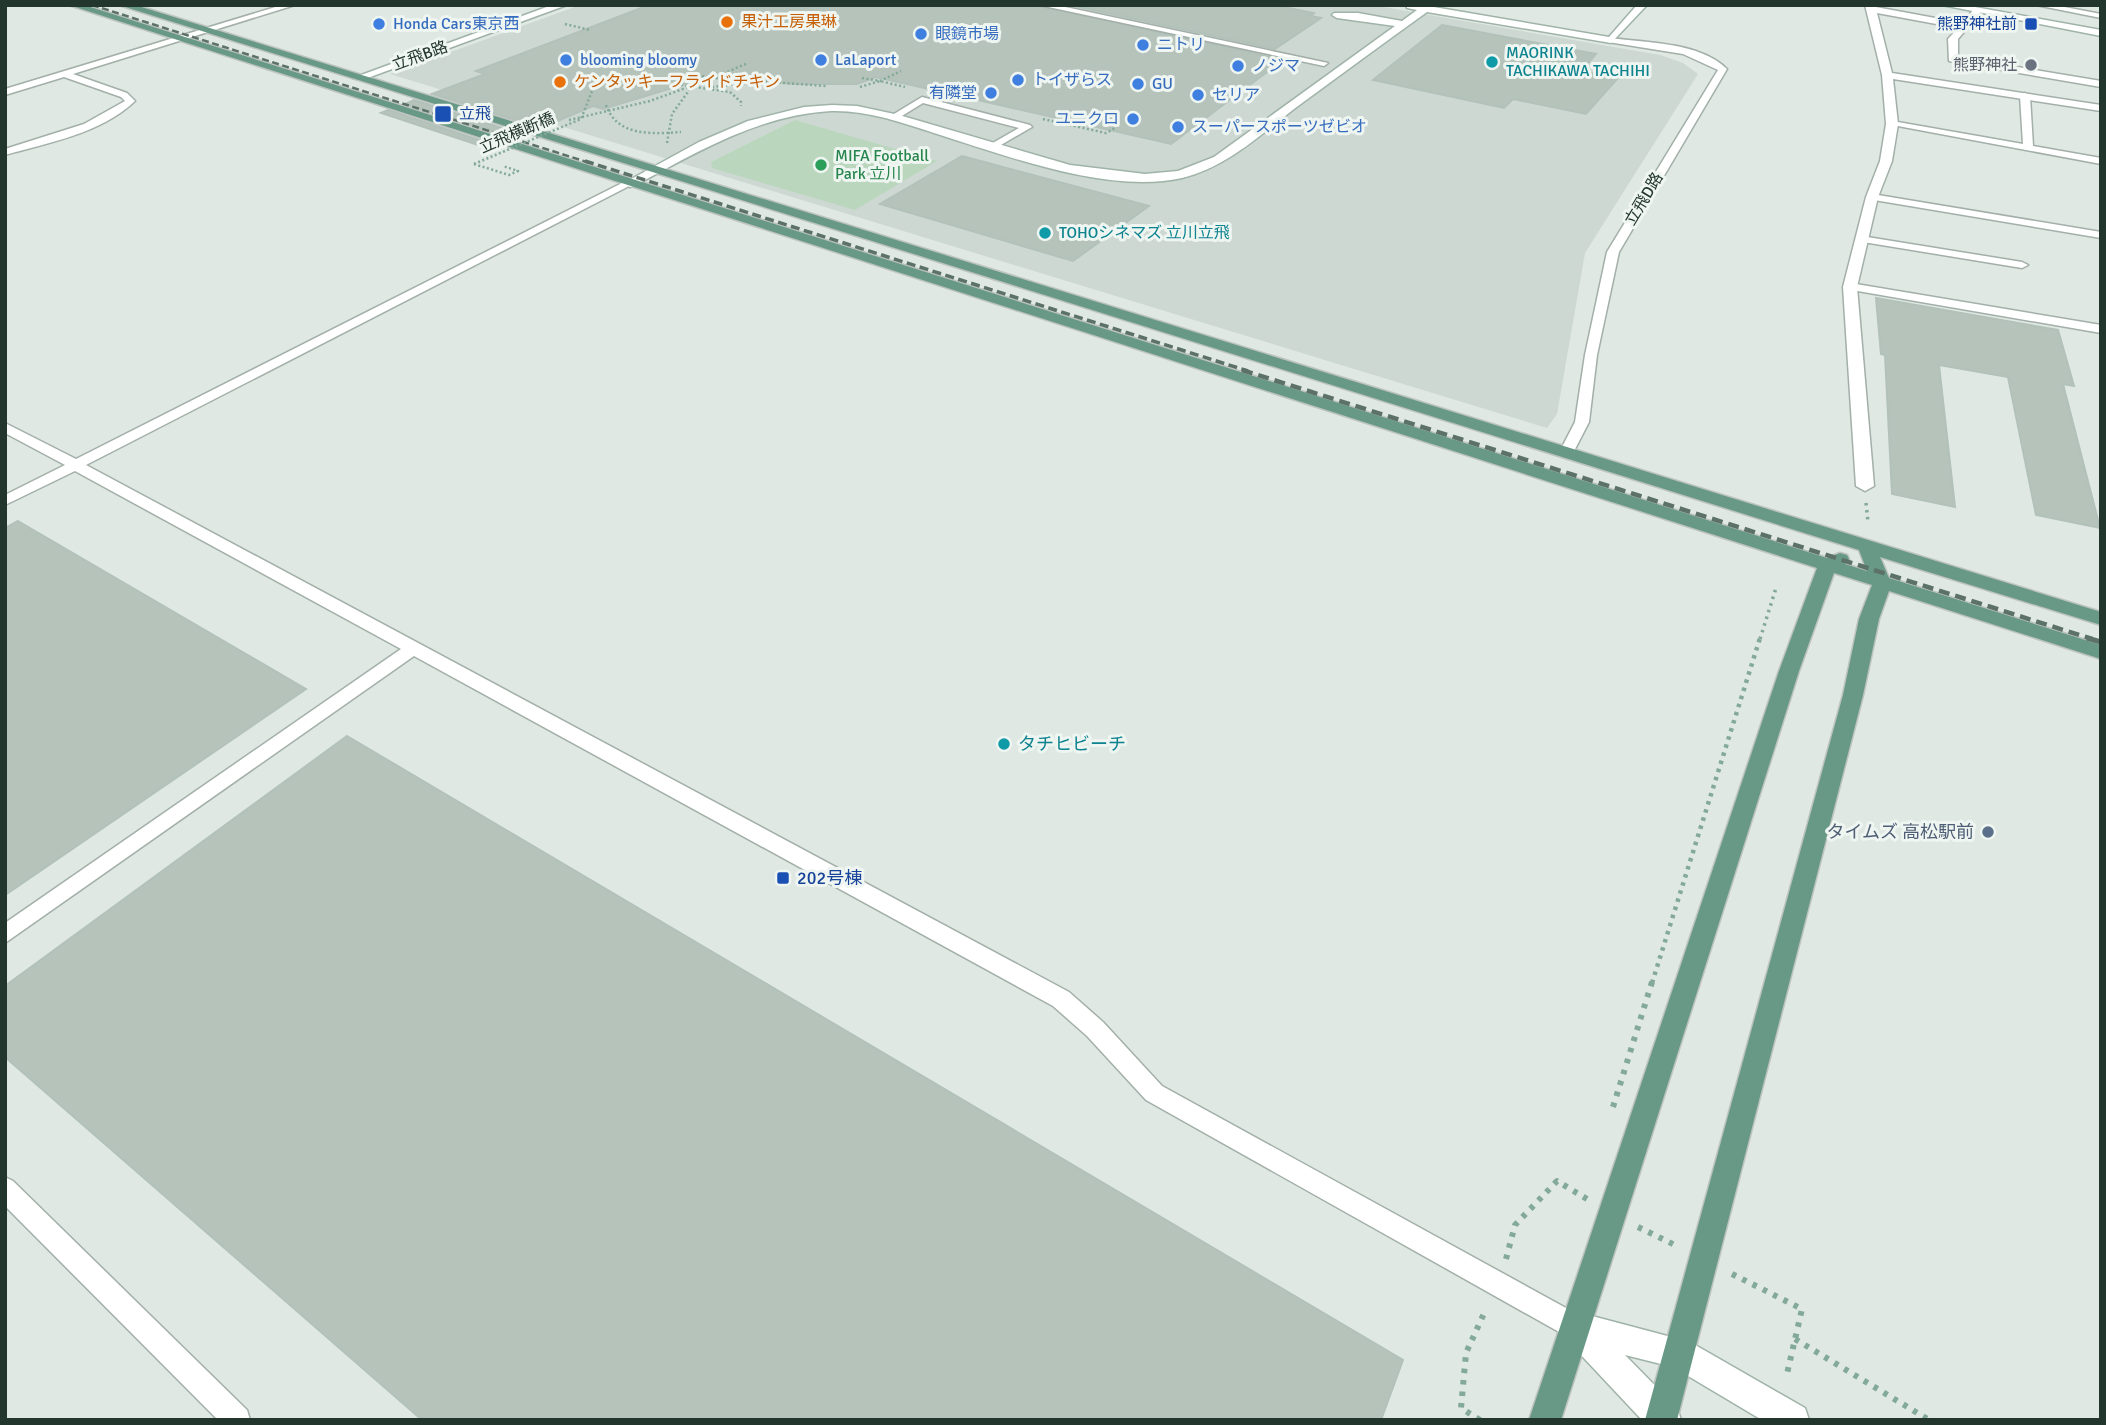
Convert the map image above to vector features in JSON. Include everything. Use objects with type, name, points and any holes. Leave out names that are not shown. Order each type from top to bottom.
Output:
[{"type":"main road","points":[[74,5],[2101,652]]},
{"type":"main road","points":[[124,5],[1566,453],[1868,538],[2101,619]]},
{"type":"main road","points":[[1545,1420],[1577,1328],[1726,861],[1828,566],[1868,538]]},
{"type":"main road","points":[[1663,1419],[1702,1258],[1853,695],[1869,619],[1882,583],[1868,538]]},
{"type":"street","name":"立飛B路","points":[[358,78],[562,5]]},
{"type":"street","points":[[1404,5],[1611,40],[1642,5]]},
{"type":"street","points":[[1947,5],[2101,33]]},
{"type":"street","points":[[1865,486],[1850,286],[1872,197],[1886,161],[1892,124],[1887,75],[1870,7],[1965,26]]},
{"type":"street","points":[[630,183],[757,120],[778,114],[835,108],[857,109],[894,117],[1092,173],[1117,177],[1148,177],[1200,168],[1232,150],[1424,9]]},
{"type":"street","points":[[1977,11],[1954,39],[1953,59],[2101,84]]},
{"type":"street","points":[[1337,15],[1403,24]]},
{"type":"street","points":[[1887,75],[2101,108]]},
{"type":"street","points":[[1577,1328],[1679,1353],[1793,1420]]},
{"type":"street","points":[[1577,1328],[1663,1419]]},
{"type":"lane","points":[[5,92],[291,5]]},
{"type":"lane","points":[[1043,5],[1324,63]]},
{"type":"lane","points":[[2040,5],[2101,16]]},
{"type":"lane","name":"立飛D路","points":[[1566,453],[1582,422],[1591,355],[1613,252],[1723,69],[1716,63],[1679,51],[1611,40]]},
{"type":"lane","points":[[5,152],[99,121],[118,112],[130,101],[124,95],[64,74]]},
{"type":"lane","points":[[2025,96],[2028,148]]},
{"type":"lane","points":[[894,117],[922,100],[1027,127],[994,146]]},
{"type":"lane","points":[[1892,124],[2101,161]]},
{"type":"lane","points":[[5,500],[630,183]]},
{"type":"lane","points":[[1872,197],[2101,235]]},
{"type":"lane","points":[[1861,239],[2022,265]]},
{"type":"lane","points":[[1850,286],[2101,329]]},
{"type":"lane","points":[[5,426],[1061,999],[1095,1029],[1154,1093],[1577,1328]]},
{"type":"lane","points":[[5,934],[415,647]]},
{"type":"lane","points":[[5,1189],[237,1420]]},
{"type":"path","points":[[702,76],[713,78],[748,63]]},
{"type":"path","points":[[862,78],[880,82],[901,71]]},
{"type":"path","points":[[704,88],[757,82]]},
{"type":"path","points":[[681,85],[730,92],[741,102],[741,114]]},
{"type":"path","points":[[668,150],[666,133],[677,102],[693,86]]},
{"type":"path","name":"立飛横断橋","points":[[503,166],[518,171],[509,175],[474,164],[581,120],[592,91]]},
{"type":"path","points":[[606,105],[612,121],[622,127],[666,133],[693,132]]},
{"type":"path","points":[[487,154],[507,156]]},
{"type":"path","points":[[1865,486],[1868,538]]},
{"type":"path","points":[[1609,1118],[1776,588]]},
{"type":"path","points":[[1584,1198],[1588,1184]]},
{"type":"path","points":[[1794,1339],[1929,1420]]},
{"type":"shaded area","points":[[580,5],[1372,5],[1660,55],[1683,63],[1698,74],[1585,253],[1557,414],[1547,428],[390,74]]},
{"type":"green space","name":"MIFA Football Park 立川","points":[[795,120],[937,161],[855,210],[712,168],[711,162]]},
{"type":"building","points":[[649,5],[1037,5],[1283,60],[1171,144],[876,77],[857,84],[793,84],[715,75],[603,109],[593,106],[541,128],[432,94],[485,74],[476,71]]},
{"type":"building","points":[[1070,5],[1274,5],[1314,13],[1311,16],[1321,18],[1275,49]]},
{"type":"building","name":"MAORINK TACHIKAWA TACHIHI","points":[[1442,25],[1596,54],[1581,71],[1618,78],[1586,114],[1513,99],[1504,108],[1373,80]]},
{"type":"building","points":[[414,100],[524,135],[515,139],[405,104]]},
{"type":"building","points":[[388,110],[498,146],[490,149],[381,113]]},
{"type":"building","name":"TOHOシネマズ 立川立飛","points":[[962,156],[1149,206],[1073,261],[880,204]]},
{"type":"building","points":[[1876,298],[2058,330],[2074,386],[2063,384],[2100,528],[2036,515],[2008,377],[1939,365],[1955,507],[1892,494],[1885,355],[1881,354]]},
{"type":"building","points":[[18,521],[306,689],[5,895],[5,528]]},
{"type":"building","points":[[347,736],[1403,1360],[1381,1420],[422,1420],[5,1057],[5,986]]},
{"type":"railway","points":[[92,5],[590,163]]},
{"type":"railway","points":[[585,161],[1248,371]]},
{"type":"railway","points":[[1242,370],[2092,639]]},
{"type":"railway","points":[[2087,638],[2101,642]]},
{"type":"place","name":"果汁工房果琳","points":[[727,22]]},
{"type":"place","name":"Honda Cars東京西","points":[[379,24]]},
{"type":"place","name":"熊野神社前","points":[[2031,24]]},
{"type":"place","name":"眼鏡市場","points":[[921,34]]},
{"type":"place","name":"ニトリ","points":[[1143,45]]},
{"type":"place","name":"blooming bloomy","points":[[566,60]]},
{"type":"place","name":"LaLaport","points":[[821,60]]},
{"type":"place","name":"MAORINK TACHIKAWA TACHIHI","points":[[1492,62]]},
{"type":"place","name":"熊野神社","points":[[2031,65]]},
{"type":"place","name":"ノジマ","points":[[1238,66]]},
{"type":"place","name":"トイザらス","points":[[1018,80]]},
{"type":"place","name":"ケンタッキーフライドチキン","points":[[560,82]]},
{"type":"place","name":"GU","points":[[1138,84]]},
{"type":"place","name":"有隣堂","points":[[991,93]]},
{"type":"place","name":"セリア","points":[[1198,95]]},
{"type":"place","name":"立飛","points":[[443,114]]},
{"type":"place","name":"ユニクロ","points":[[1133,119]]},
{"type":"place","name":"スーパースポーツゼビオ","points":[[1178,127]]},
{"type":"place","name":"MIFA Football Park 立川","points":[[821,165]]},
{"type":"place","name":"TOHOシネマズ 立川立飛","points":[[1045,233]]},
{"type":"place","name":"タチヒビーチ","points":[[1004,744]]},
{"type":"place","name":"タイムズ 高松駅前","points":[[1988,832]]},
{"type":"place","name":"202号棟","points":[[783,878]]}]
